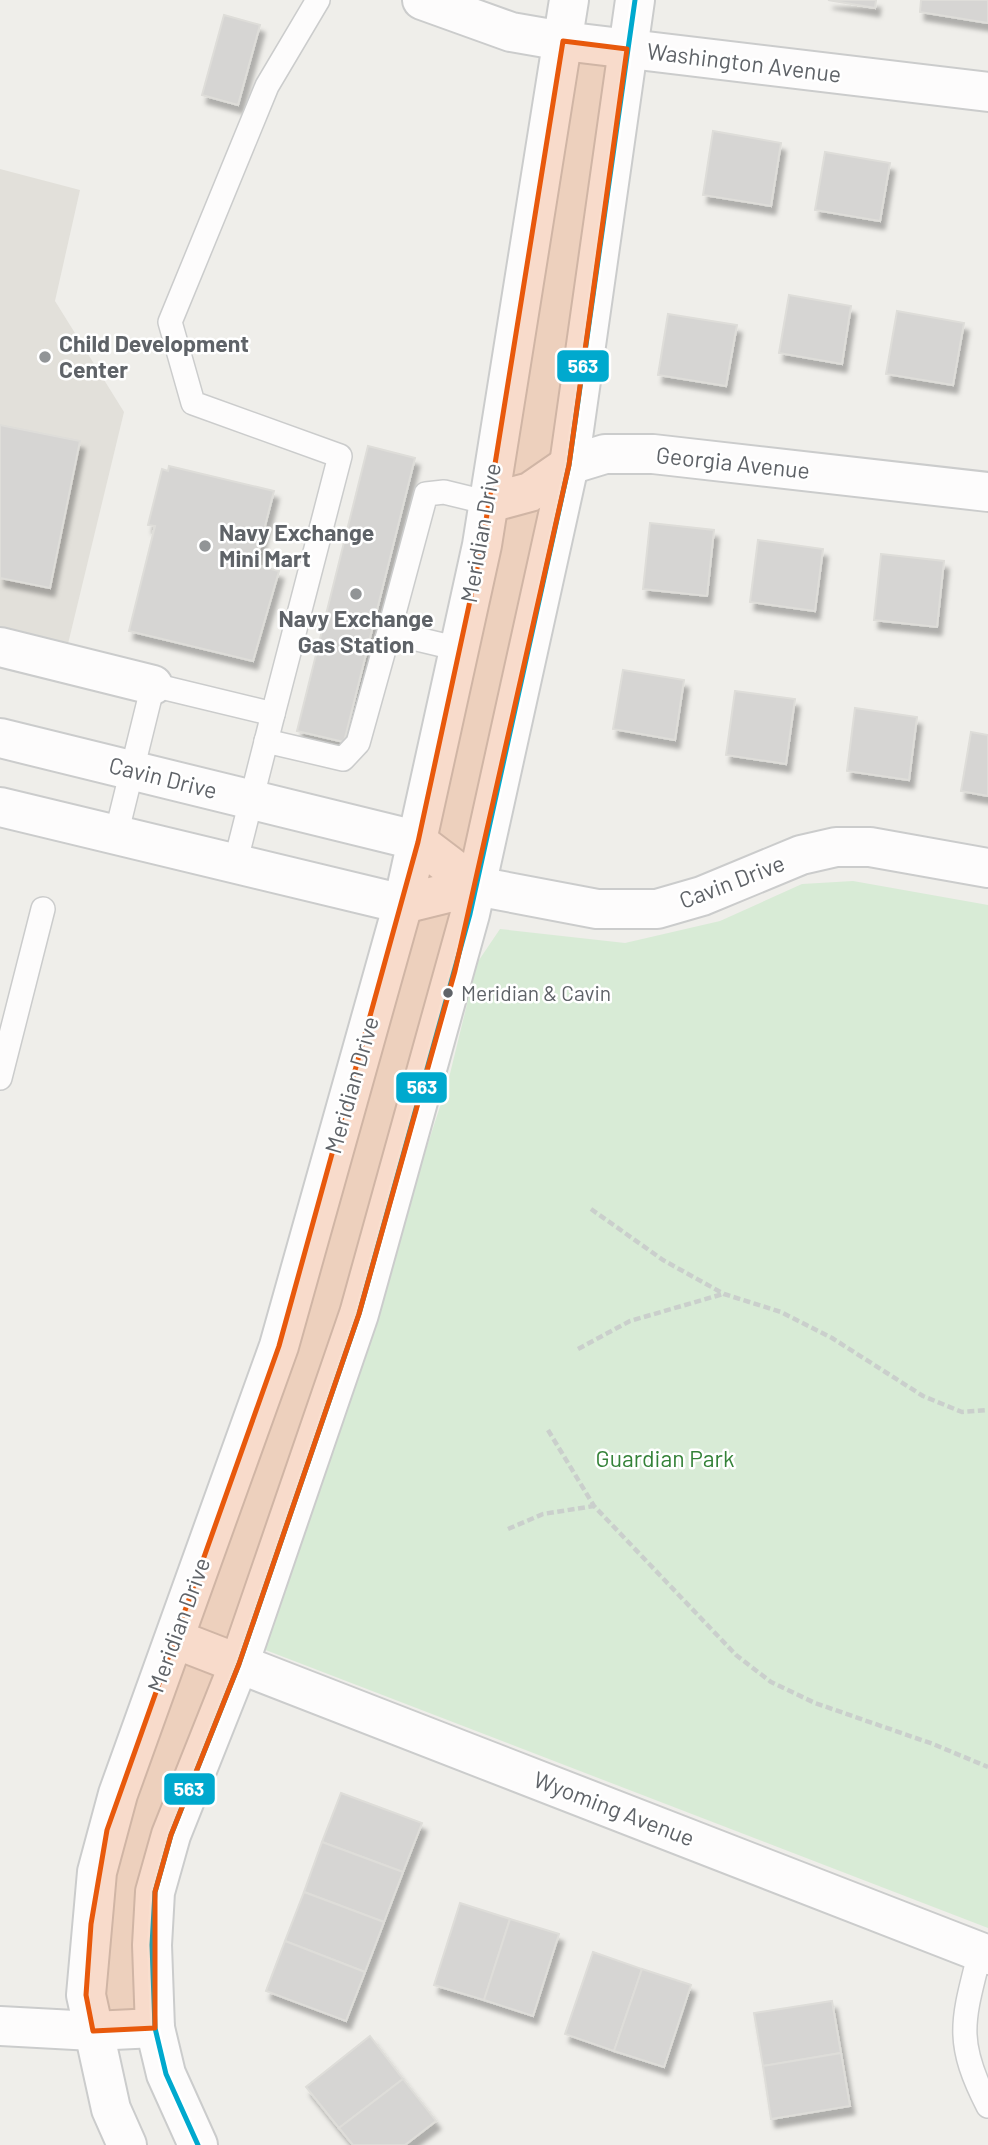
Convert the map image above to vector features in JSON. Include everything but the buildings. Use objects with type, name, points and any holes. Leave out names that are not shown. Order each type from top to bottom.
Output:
[{"type":"street","name":"Washington Avenue","points":[[422,0],[511,32],[563,41],[988,92]]},
{"type":"street","name":"Meridian Drive","points":[[127,2145],[111,2109],[86,1995],[96,1872],[118,1794],[279,1346],[403,904],[489,503],[569,0]]},
{"type":"street","points":[[198,2145],[166,2074],[155,2028],[152,1945],[155,1892],[171,1835],[239,1664],[359,1314],[455,971],[569,465],[635,0]]},
{"type":"street","name":"Georgia Avenue","points":[[489,503],[530,492],[569,465],[605,454],[653,454],[988,492]]},
{"type":"street","points":[[0,647],[153,685]]},
{"type":"street","name":"Cavin Drive","points":[[0,738],[418,842],[476,886]]},
{"type":"street","name":"Cavin Drive","points":[[0,807],[403,904],[476,886],[597,909],[657,909],[702,896],[801,855],[836,847],[870,847],[988,869]]},
{"type":"street","name":"Wyoming Avenue","points":[[174,1639],[984,1953]]},
{"type":"street","points":[[0,2026],[93,2031],[155,2028]]},
{"type":"lane","points":[[236,864],[340,456],[193,403],[170,322],[267,86],[318,0]]},
{"type":"lane","points":[[266,741],[343,759],[358,743],[426,494],[444,492],[489,503]]},
{"type":"lane","points":[[387,639],[413,638],[459,649]]},
{"type":"lane","points":[[116,835],[153,685],[273,714]]},
{"type":"lane","points":[[0,1078],[43,909]]},
{"type":"lane","points":[[984,1953],[963,2021],[969,2069],[988,2106]]},
{"type":"path","points":[[591,1209],[663,1260],[724,1294],[781,1312],[832,1338],[923,1396],[962,1412],[988,1410]]},
{"type":"path","points":[[578,1349],[630,1321],[724,1294]]},
{"type":"path","points":[[548,1430],[594,1506],[736,1655],[771,1682],[814,1703],[933,1744],[988,1767]]},
{"type":"path","points":[[508,1529],[543,1514],[594,1506]]},
{"type":"highlighted area","points":[[563,41],[627,49],[569,465],[455,971],[359,1314],[239,1664],[171,1835],[155,1892],[155,2028],[93,2031],[86,1995],[91,1924],[107,1830],[279,1346],[418,842],[482,545]]},
{"type":"shaded area","name":"Child Development Center","points":[[0,169],[80,190],[55,301],[124,412],[67,648],[0,632]]},
{"type":"green space","name":"Guardian Park","points":[[853,881],[988,905],[988,1928],[263,1649],[448,1082],[477,963],[500,929],[625,943],[720,921],[802,884]]},
{"type":"transit line","name":"563","points":[[198,2145],[166,2074],[155,2028],[152,1945],[155,1892],[171,1835],[239,1664],[359,1314],[470,914],[569,465],[635,0]]},
{"type":"place","name":"Child Development Center","points":[[45,357]]},
{"type":"place","name":"Navy Exchange Mini Mart","points":[[205,546]]},
{"type":"place","name":"Navy Exchange Gas Station","points":[[356,594]]},
{"type":"place","name":"Meridian & Cavin","points":[[448,993]]}]
